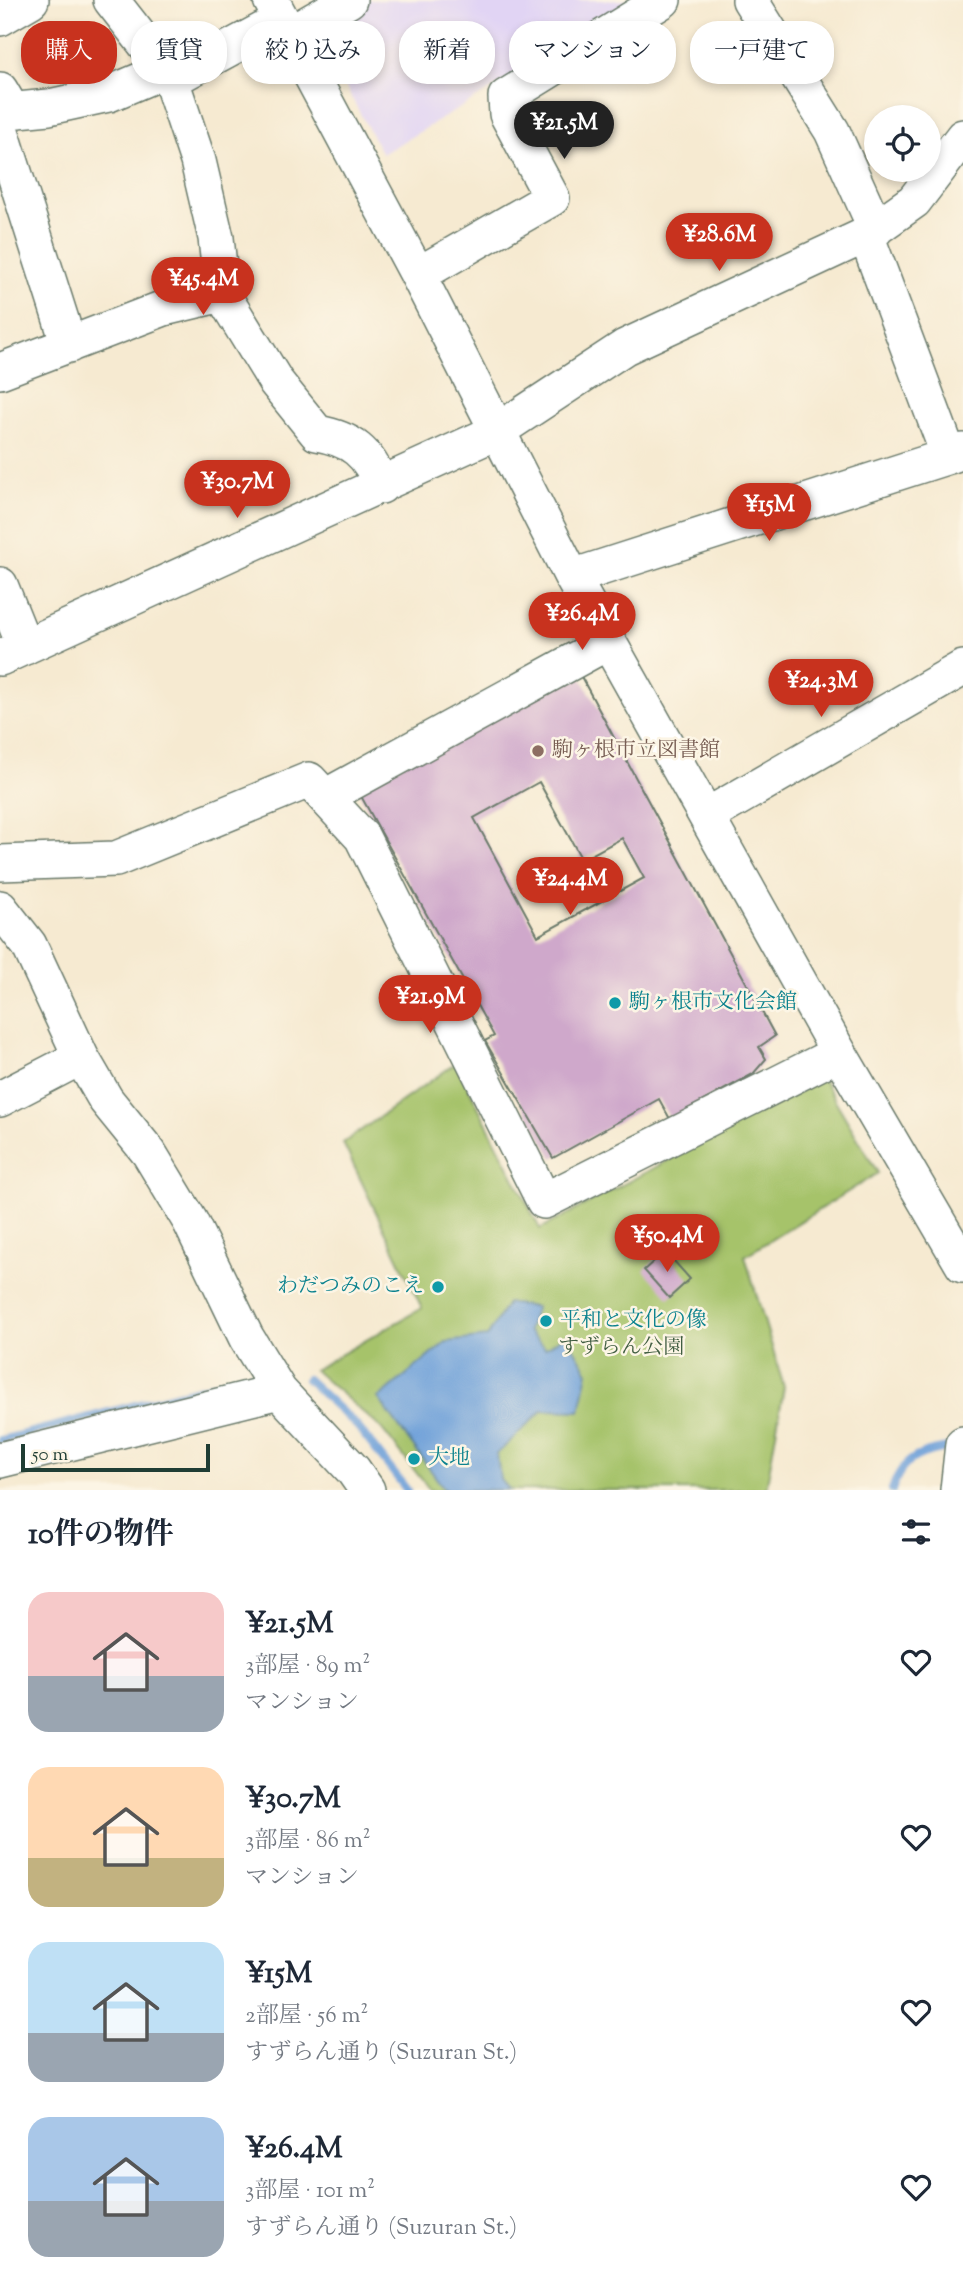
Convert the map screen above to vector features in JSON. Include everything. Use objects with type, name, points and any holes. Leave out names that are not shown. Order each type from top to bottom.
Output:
[{"type":"street","points":[[0,18],[31,0]]},
{"type":"street","points":[[111,0],[131,26]]},
{"type":"street","points":[[227,48],[281,18],[349,0]]},
{"type":"street","points":[[418,275],[552,198],[507,114],[506,97],[663,0]]},
{"type":"street","points":[[572,577],[956,454],[832,131],[750,0]]},
{"type":"street","points":[[281,18],[418,275],[572,577],[839,1053],[963,1265]]},
{"type":"street","points":[[69,345],[3,109],[49,107],[109,94],[132,84]]},
{"type":"street","points":[[172,84],[198,161],[216,238],[222,294],[275,382],[299,412],[317,433],[342,438],[362,450],[375,467],[381,486]]},
{"type":"street","points":[[0,585],[12,652],[381,486],[496,432],[625,347],[871,232],[914,201],[963,137]]},
{"type":"street","points":[[0,371],[164,308],[222,294]]},
{"type":"street","points":[[326,797],[608,642]]},
{"type":"street","points":[[707,816],[963,668]]},
{"type":"street","points":[[0,863],[116,859],[309,780],[362,836],[544,1201],[839,1053]]},
{"type":"street","points":[[0,908],[29,945],[81,1058],[106,1100],[149,1153],[190,1221],[246,1337],[279,1391],[352,1470],[366,1490]]},
{"type":"street","points":[[0,1099],[81,1058]]},
{"type":"street","points":[[0,1460],[279,1391]]},
{"type":"street","points":[[958,1490],[963,1444]]},
{"type":"shaded area","points":[[366,0],[643,0],[607,21],[509,21],[509,79],[382,154],[344,84],[385,84],[385,21],[330,21]]},
{"type":"green space","name":"すずらん公園","points":[[456,1063],[540,1229],[822,1078],[878,1173],[745,1256],[784,1387],[766,1490],[430,1490],[381,1428],[314,1370],[422,1308],[343,1143]]},
{"type":"water","points":[[507,1303],[536,1307],[528,1331],[545,1348],[566,1335],[588,1372],[580,1411],[543,1410],[497,1454],[500,1479],[510,1490],[445,1490],[378,1398],[446,1342],[487,1337]]},
{"type":"building","points":[[577,669],[775,1036],[759,1047],[766,1059],[753,1074],[670,1119],[659,1099],[553,1158],[485,1041],[494,1036],[357,789]],"holes":[[[539,782],[582,860],[622,838],[644,878],[538,936],[474,818]]]},
{"type":"building","points":[[665,1251],[690,1279],[669,1298],[644,1270]]},
{"type":"waterway","points":[[0,1440],[258,1373]]},
{"type":"waterway","points":[[307,1379],[357,1426],[407,1490]]},
{"type":"waterway","points":[[892,1490],[901,1470],[914,1458],[931,1451],[953,1447]]},
{"type":"place","name":"駒ヶ根市立図書館","points":[[538,751]]},
{"type":"place","name":"駒ヶ根市文化会館","points":[[615,1003]]},
{"type":"place","name":"わだつみのこえ","points":[[438,1287]]},
{"type":"place","name":"平和と文化の像","points":[[546,1321]]},
{"type":"place","name":"大地","points":[[414,1459]]}]
